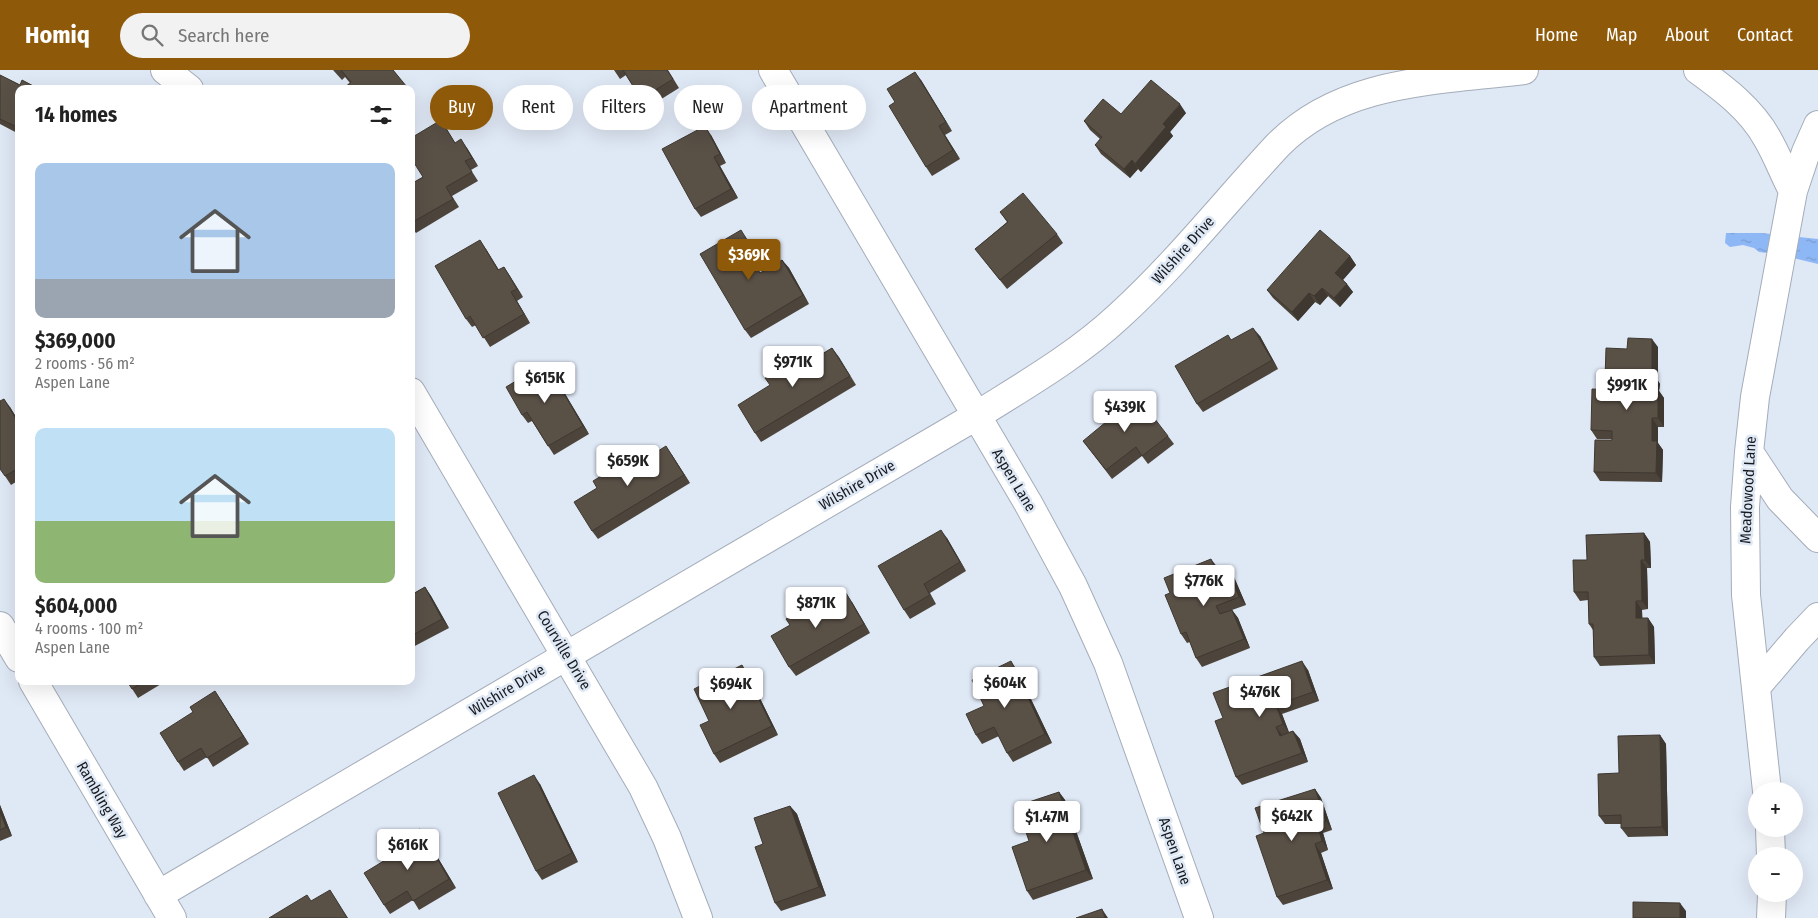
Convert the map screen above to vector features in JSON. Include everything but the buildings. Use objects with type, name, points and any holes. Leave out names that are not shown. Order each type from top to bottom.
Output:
[{"type":"street","points":[[165,70],[184,85]]},
{"type":"street","name":"Aspen Lane","points":[[772,70],[1048,538],[1092,624],[1123,704],[1199,918]]},
{"type":"street","name":"Wilshire Drive","points":[[165,907],[567,655],[976,416],[1058,364],[1118,317],[1186,248],[1290,133],[1307,120],[1345,100],[1366,92],[1401,85],[1524,70]]},
{"type":"street","points":[[1698,70],[1724,89],[1750,114],[1767,138],[1793,191]]},
{"type":"street","points":[[1793,191],[1806,152],[1818,125]]},
{"type":"street","name":"Meadowood Lane","points":[[1766,782],[1746,595],[1745,507],[1755,398],[1788,227],[1793,191]]},
{"type":"street","name":"Courville Drive","points":[[415,399],[643,787],[667,838],[698,918]]},
{"type":"street","points":[[1749,452],[1780,499],[1818,538]]},
{"type":"street","points":[[1757,686],[1796,639],[1818,617]]},
{"type":"street","name":"Rambling Way","points":[[35,685],[165,907]]},
{"type":"street","points":[[1771,918],[1772,902]]},
{"type":"water","points":[[1726,233],[1762,233],[1818,239],[1818,264],[1777,254],[1759,252],[1754,248],[1743,245],[1730,247],[1725,243]]}]
